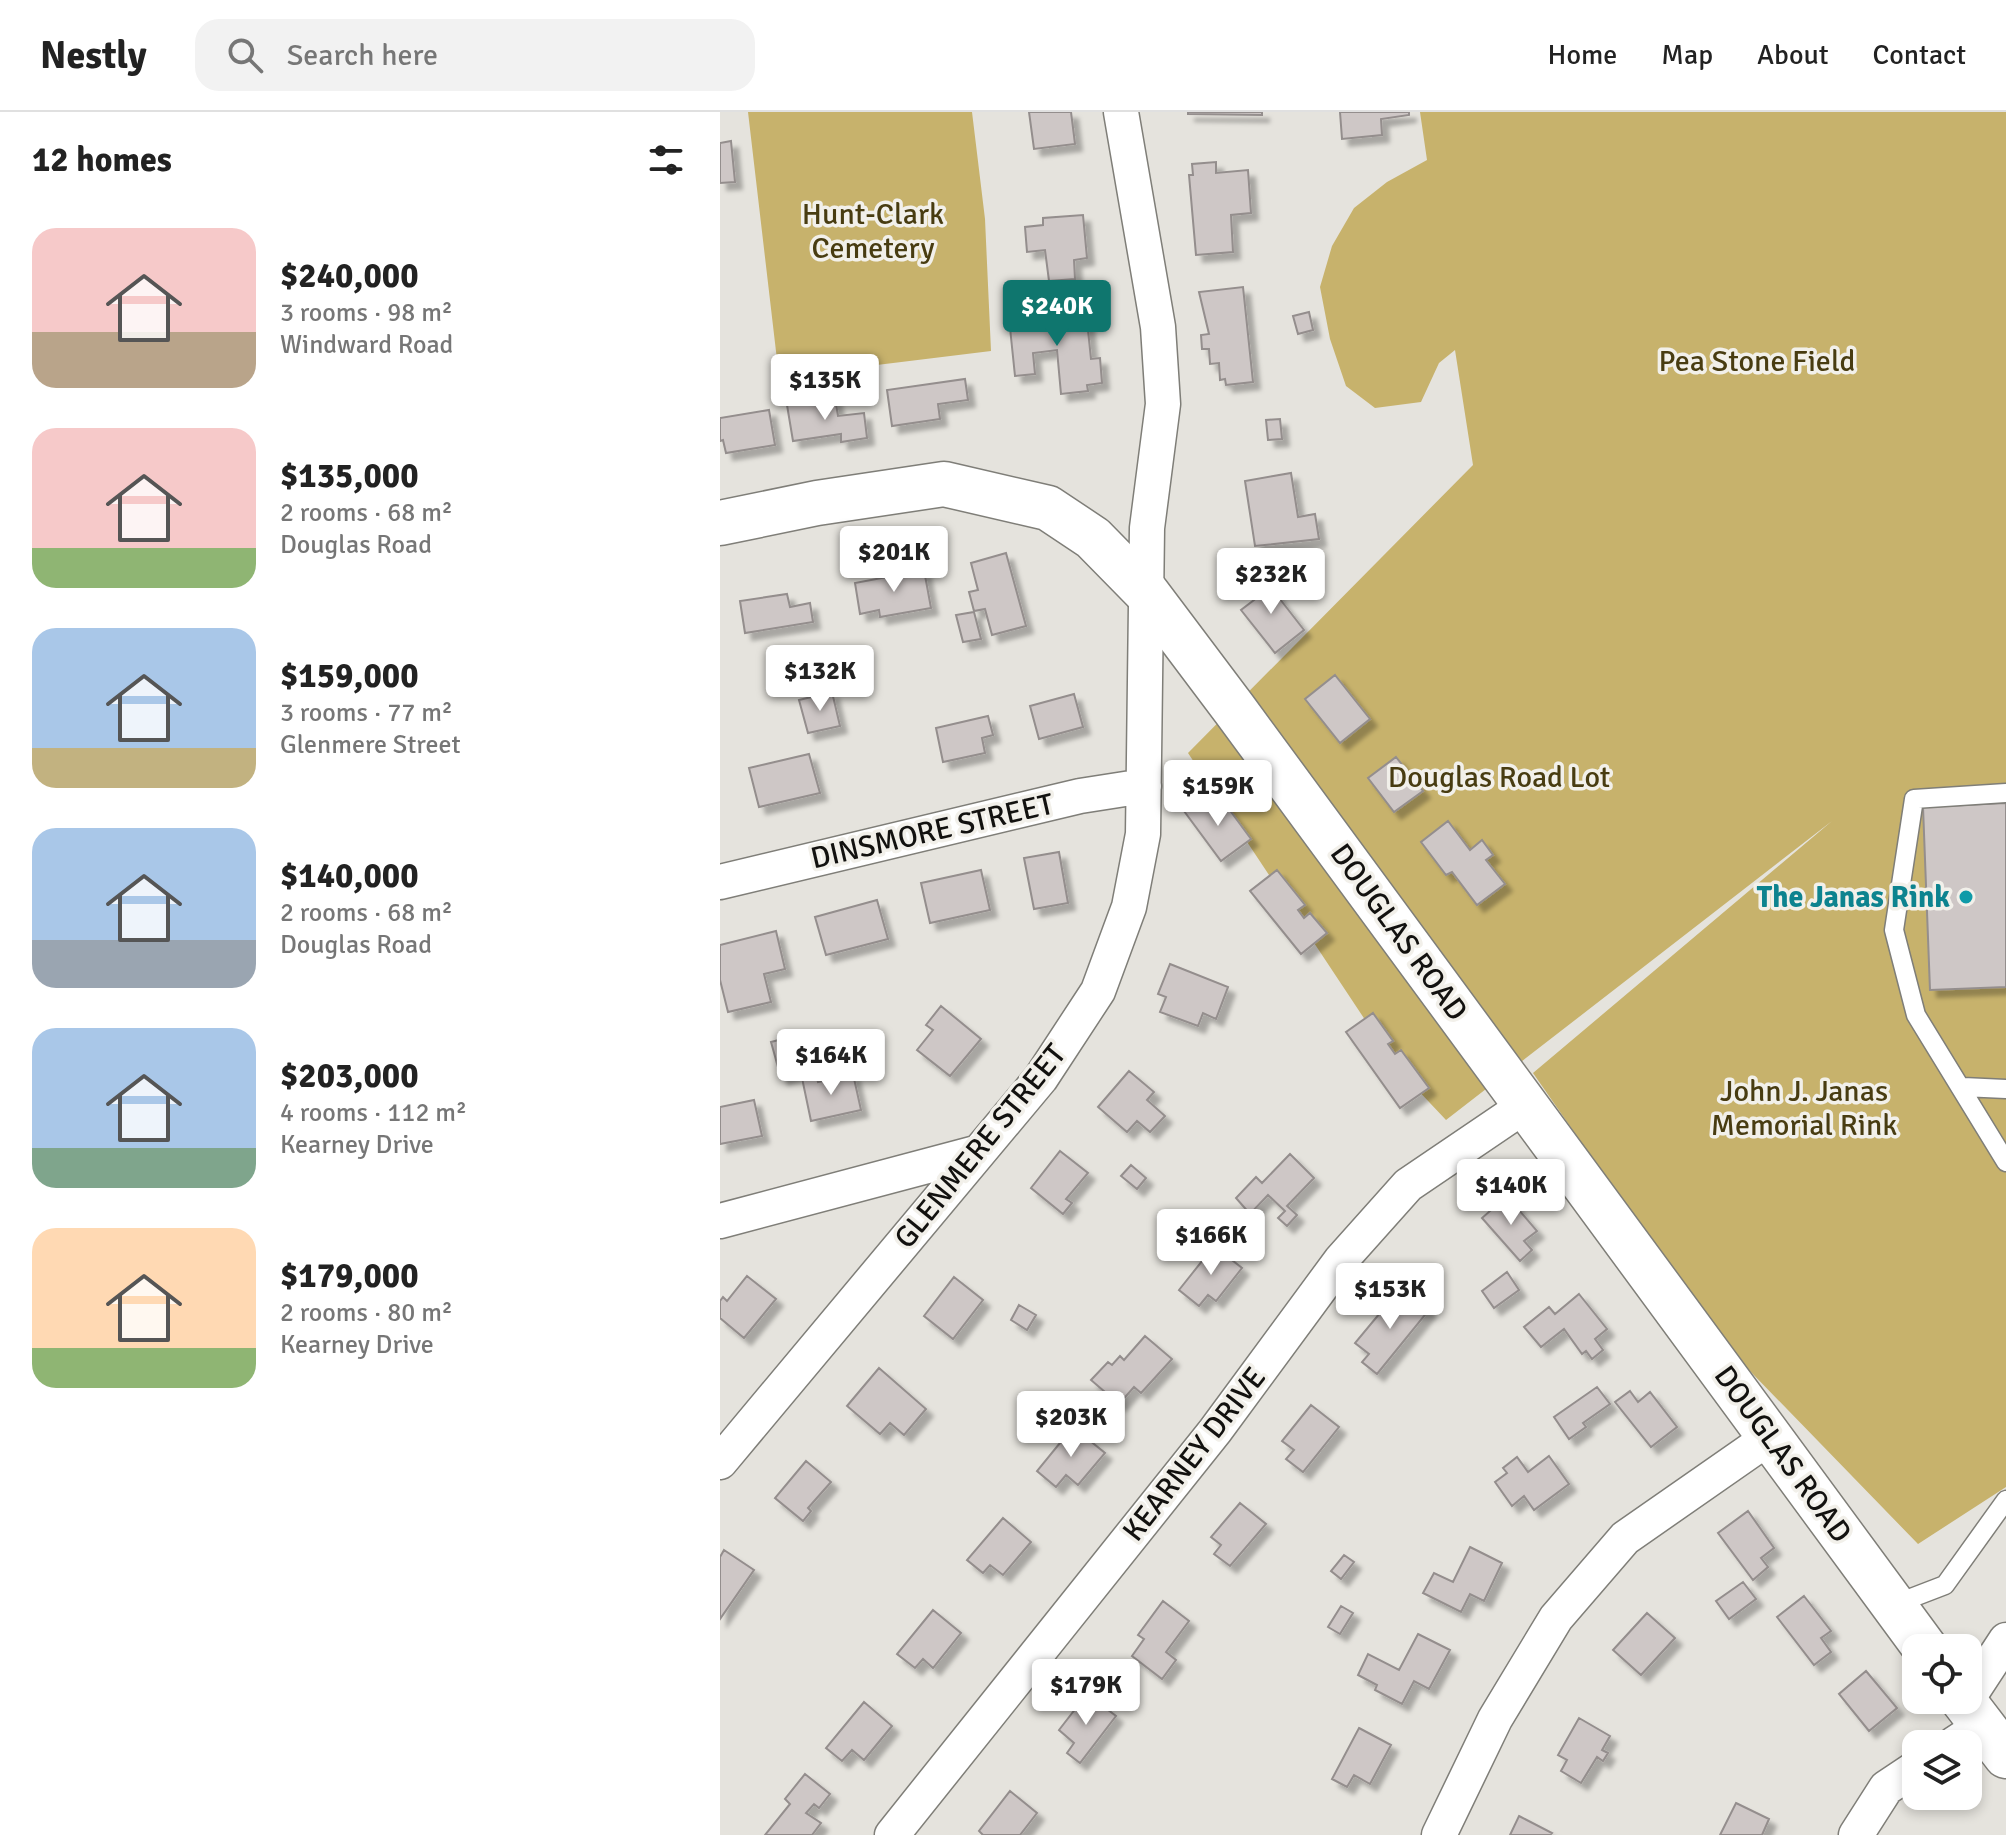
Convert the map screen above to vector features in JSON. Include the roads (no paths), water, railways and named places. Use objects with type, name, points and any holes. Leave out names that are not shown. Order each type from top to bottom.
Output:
[{"type":"street","name":"GLENMERE STREET","points":[[720,1462],[1041,1078],[1098,991],[1129,907],[1143,834],[1147,528],[1163,404],[1158,327],[1121,112]]},
{"type":"street","name":"DOUGLAS ROAD","points":[[720,523],[817,503],[944,484],[1048,508],[1093,538],[1147,593],[1915,1634]]},
{"type":"street","name":"DINSMORE STREET","points":[[720,882],[1080,796],[1144,786]]},
{"type":"street","name":"KEARNEY DRIVE","points":[[892,1835],[1215,1431],[1341,1260],[1408,1185],[1526,1105]]},
{"type":"street","points":[[720,1221],[976,1153]]},
{"type":"street","points":[[1439,1835],[1495,1719],[1556,1618],[1625,1538],[1770,1437]]},
{"type":"street","points":[[1976,1720],[2006,1640]]},
{"type":"street","points":[[1856,1835],[1886,1788],[1902,1777]]},
{"type":"lane","points":[[2006,793],[1914,799],[1894,930],[1916,1015],[1963,1087],[2006,1162]]},
{"type":"lane","points":[[1963,1087],[2006,1089]]},
{"type":"lane","points":[[1893,1605],[1945,1585],[2006,1500]]},
{"type":"place","name":"The Janas Rink","points":[[1966,897]]},
{"type":"park label","name":"Hunt-Clark Cemetery","points":[[873,231]]},
{"type":"park label","name":"Pea Stone Field","points":[[1757,361]]},
{"type":"park label","name":"Douglas Road Lot","points":[[1499,777]]},
{"type":"park label","name":"John J. Janas Memorial Rink","points":[[1804,1108]]}]
